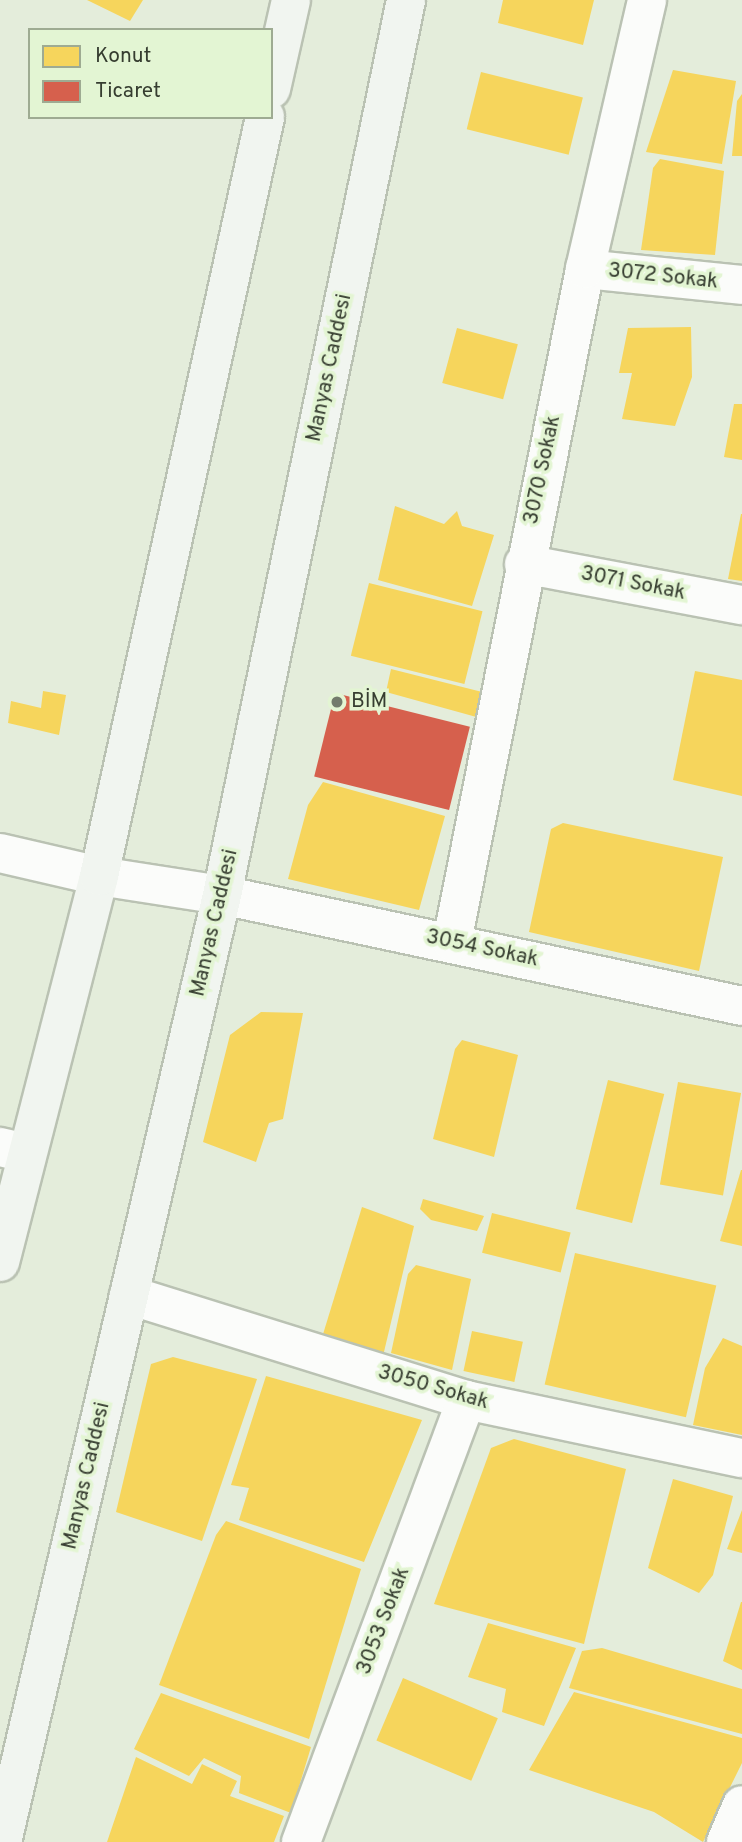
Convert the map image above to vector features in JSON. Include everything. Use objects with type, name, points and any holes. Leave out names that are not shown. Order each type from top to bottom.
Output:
[{"type":"main road","points":[[273,80],[291,0]]},
{"type":"main road","name":"Manyas Caddesi","points":[[2,1842],[222,895],[406,0]]},
{"type":"main road","points":[[0,1262],[12,1150],[99,876],[265,119]]},
{"type":"street","name":"3070 Sokak","points":[[452,942],[584,269],[647,0]]},
{"type":"street","name":"3072 Sokak","points":[[584,269],[742,285]]},
{"type":"street","name":"3071 Sokak","points":[[524,564],[742,605]]},
{"type":"street","name":"3054 Sokak","points":[[0,853],[99,876],[222,895],[452,942],[742,1006]]},
{"type":"street","name":"3050 Sokak","points":[[129,1295],[466,1400],[742,1458]]},
{"type":"street","name":"3053 Sokak","points":[[301,1842],[466,1400]]},
{"type":"street","points":[[726,1842],[742,1805]]},
{"type":"building: Konut","points":[[87,0],[143,0],[130,21]]},
{"type":"building: Konut","points":[[503,0],[594,0],[583,45],[498,23]]},
{"type":"building: Konut","points":[[673,70],[736,81],[722,164],[646,152]]},
{"type":"building: Konut","points":[[481,72],[583,97],[569,155],[467,129]]},
{"type":"building: Konut","points":[[742,94],[742,156],[732,156],[737,101]]},
{"type":"building: Konut","points":[[660,159],[724,171],[715,255],[641,250],[653,168]]},
{"type":"building: Konut","points":[[691,327],[692,377],[675,426],[622,419],[632,373],[619,373],[628,328]]},
{"type":"building: Konut","points":[[457,328],[518,344],[503,399],[442,383]]},
{"type":"building: Konut","points":[[734,404],[742,404],[742,460],[724,457]]},
{"type":"building: Konut","points":[[395,506],[444,524],[457,511],[462,526],[494,535],[472,606],[378,580]]},
{"type":"building: Konut","points":[[742,514],[742,581],[728,579]]},
{"type":"building: Konut","points":[[369,583],[483,611],[464,684],[351,656]]},
{"type":"building: Konut","points":[[391,669],[498,696],[480,718],[386,692]]},
{"type":"building: Konut","points":[[695,671],[742,680],[742,796],[673,780]]},
{"type":"building: Konut","points":[[43,691],[66,695],[59,735],[8,723],[11,701],[41,708]]},
{"type":"building: Konut","points":[[323,782],[445,816],[419,910],[288,879],[308,805]]},
{"type":"building: Konut","points":[[563,823],[723,857],[699,971],[529,932],[551,829]]},
{"type":"building: Konut","points":[[261,1012],[303,1013],[283,1119],[269,1123],[256,1162],[203,1142],[230,1035]]},
{"type":"building: Konut","points":[[462,1040],[518,1055],[494,1157],[433,1139],[455,1049]]},
{"type":"building: Konut","points":[[608,1080],[664,1094],[632,1223],[576,1209]]},
{"type":"building: Konut","points":[[678,1082],[741,1093],[723,1196],[660,1184]]},
{"type":"building: Konut","points":[[742,1170],[742,1246],[720,1241]]},
{"type":"building: Konut","points":[[423,1199],[484,1216],[477,1231],[431,1220],[420,1209]]},
{"type":"building: Konut","points":[[362,1207],[414,1226],[383,1356],[320,1344]]},
{"type":"building: Konut","points":[[492,1213],[571,1233],[561,1272],[482,1253]]},
{"type":"building: Konut","points":[[575,1253],[716,1286],[686,1417],[545,1385]]},
{"type":"building: Konut","points":[[416,1265],[471,1279],[452,1370],[391,1353],[408,1274]]},
{"type":"building: Konut","points":[[472,1331],[523,1342],[514,1382],[463,1371]]},
{"type":"building: Konut","points":[[723,1338],[742,1346],[742,1435],[693,1425],[705,1368]]},
{"type":"building: Konut","points":[[173,1357],[257,1379],[202,1541],[116,1512],[151,1364]]},
{"type":"building: Konut","points":[[266,1376],[422,1420],[364,1562],[239,1520],[249,1488],[231,1485]]},
{"type":"building: Konut","points":[[514,1439],[626,1469],[584,1644],[434,1604],[491,1448]]},
{"type":"building: Konut","points":[[673,1479],[733,1496],[713,1575],[699,1593],[648,1568]]},
{"type":"building: Konut","points":[[742,1510],[742,1553],[727,1549]]},
{"type":"building: Konut","points":[[226,1521],[361,1569],[309,1739],[159,1685],[216,1535]]},
{"type":"building: Konut","points":[[742,1602],[742,1670],[723,1661]]},
{"type":"building: Konut","points":[[488,1623],[576,1648],[544,1726],[502,1712],[506,1689],[468,1677]]},
{"type":"building: Konut","points":[[602,1648],[742,1689],[742,1734],[569,1688],[582,1651]]},
{"type":"building: Konut","points":[[403,1678],[498,1718],[471,1781],[376,1741]]},
{"type":"building: Konut","points":[[574,1692],[742,1738],[742,1763],[703,1842],[654,1812],[529,1770]]},
{"type":"building: Konut","points":[[161,1693],[311,1747],[291,1813],[239,1793],[241,1776],[204,1758],[189,1776],[134,1749]]},
{"type":"building: Konut","points":[[136,1757],[192,1784],[202,1764],[237,1781],[230,1796],[284,1816],[274,1842],[107,1842]]},
{"type":"building: Ticaret","points":[[335,693],[470,727],[449,810],[314,776]]},
{"type":"place","name":"BİM","points":[[337,702]]}]
